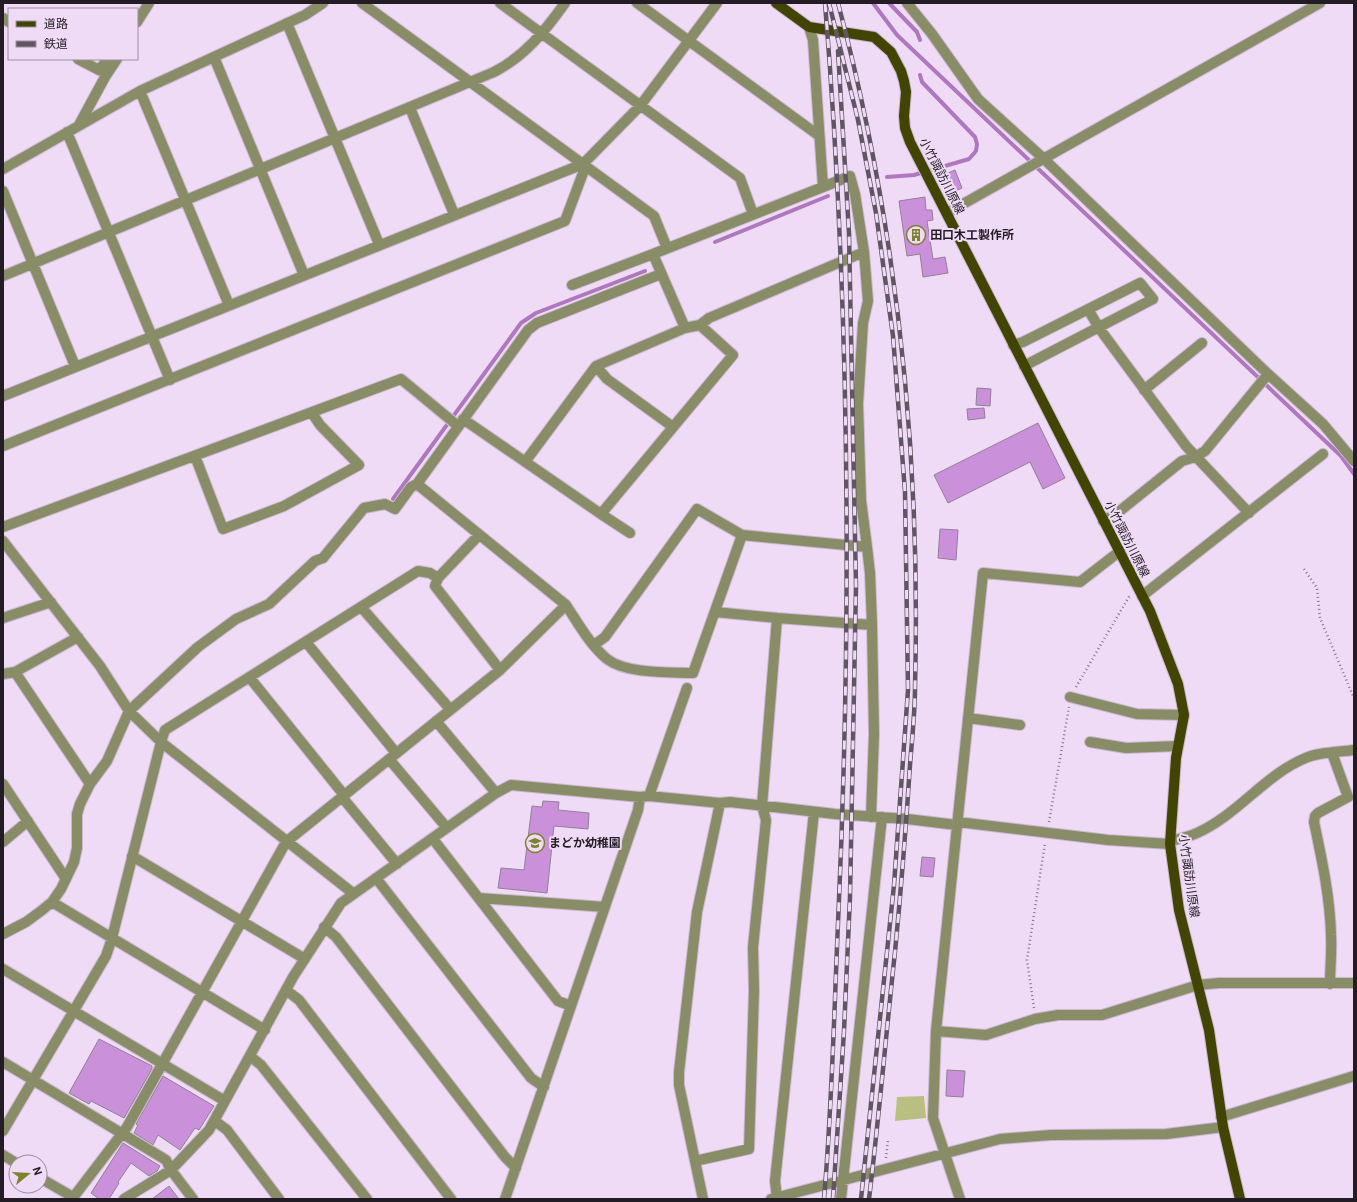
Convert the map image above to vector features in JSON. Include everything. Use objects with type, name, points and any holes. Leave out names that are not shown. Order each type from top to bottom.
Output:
[{"type":"main road","name":"小竹諏訪川原線","points":[[776,3],[809,27],[866,35],[874,38],[891,52],[901,71],[906,92],[904,116],[905,128],[923,167],[1150,611],[1178,684],[1184,715],[1178,746],[1170,843],[1179,910],[1209,1030],[1222,1122],[1240,1199]]},
{"type":"street","points":[[138,20],[149,3]]},
{"type":"street","points":[[3,169],[140,91],[305,15],[323,3]]},
{"type":"street","points":[[362,3],[654,216],[667,248]]},
{"type":"street","points":[[500,3],[740,178],[753,214]]},
{"type":"street","points":[[3,276],[410,108],[504,67],[525,52],[542,34],[565,3]]},
{"type":"street","points":[[637,3],[818,135]]},
{"type":"street","points":[[3,396],[454,214],[583,164],[640,106],[717,3]]},
{"type":"street","points":[[907,3],[932,34],[978,99],[1043,159],[1268,375],[1323,424],[1354,461]]},
{"type":"street","points":[[947,213],[1320,3]]},
{"type":"street","points":[[287,23],[379,244]]},
{"type":"street","points":[[809,27],[813,40],[818,135],[823,187]]},
{"type":"street","points":[[214,57],[304,275]]},
{"type":"street","points":[[80,60],[99,70],[107,60]]},
{"type":"street","points":[[79,125],[105,77],[116,60]]},
{"type":"street","points":[[140,91],[229,305]]},
{"type":"street","points":[[410,108],[454,214]]},
{"type":"street","points":[[67,132],[170,380]]},
{"type":"street","points":[[3,446],[565,221],[583,173],[583,164]]},
{"type":"street","points":[[572,285],[850,176],[855,194],[864,252],[868,302],[862,322],[858,404],[861,500],[870,573],[872,625],[874,734],[871,817]]},
{"type":"street","points":[[3,191],[76,366]]},
{"type":"street","points":[[525,462],[596,366],[685,328],[700,325],[709,318],[864,252]]},
{"type":"street","points":[[653,254],[685,328]]},
{"type":"street","points":[[3,934],[26,922],[52,902],[66,879],[77,848],[77,814],[80,804],[90,784],[108,760],[129,711],[198,647],[236,619],[269,604],[315,562],[323,558],[364,508],[385,504],[395,509],[410,487],[417,484],[459,423],[528,330],[537,323],[661,274]]},
{"type":"street","points":[[1014,345],[1023,342],[1140,283],[1153,299],[1024,366]]},
{"type":"street","points":[[1088,309],[1099,328],[1144,390],[1195,456],[1248,513]]},
{"type":"street","points":[[601,514],[733,355],[700,325]]},
{"type":"street","points":[[1144,390],[1202,343]]},
{"type":"street","points":[[596,366],[607,379],[673,427]]},
{"type":"street","points":[[1103,521],[1116,514],[1182,461],[1205,451],[1268,375]]},
{"type":"street","points":[[3,527],[401,379],[446,417],[459,423],[525,462],[630,533]]},
{"type":"street","points":[[195,456],[223,529],[284,506],[359,465],[320,425],[312,413]]},
{"type":"street","points":[[1142,596],[1323,454]]},
{"type":"street","points":[[417,484],[566,605],[594,645],[608,659],[620,666],[638,670],[694,674],[742,535]]},
{"type":"street","points":[[594,645],[605,637],[698,509],[742,535],[867,547]]},
{"type":"street","points":[[479,535],[438,578],[435,586],[500,670]]},
{"type":"street","points":[[3,541],[78,637],[129,711],[161,742],[286,842],[354,894]]},
{"type":"street","points":[[960,1199],[946,1153],[933,1118],[936,1031],[983,573],[1080,582],[1120,551]]},
{"type":"street","points":[[3,1131],[101,966],[112,938],[161,742],[166,730],[362,608],[418,571],[430,573],[438,578]]},
{"type":"street","points":[[3,618],[51,602]]},
{"type":"street","points":[[48,1183],[72,1198],[122,1134],[163,1064],[286,842],[500,670],[566,605]]},
{"type":"street","points":[[362,608],[450,709]]},
{"type":"street","points":[[715,612],[872,625]]},
{"type":"street","points":[[695,1161],[749,1149],[754,991],[753,947],[766,820],[762,806],[777,618]]},
{"type":"street","points":[[3,674],[15,672],[78,637]]},
{"type":"street","points":[[306,642],[447,828]]},
{"type":"street","points":[[15,672],[90,784]]},
{"type":"street","points":[[250,678],[397,864]]},
{"type":"street","points":[[505,1199],[638,810],[645,796],[687,688]]},
{"type":"street","points":[[1070,697],[1137,714],[1184,715]]},
{"type":"street","points":[[968,718],[1020,725]]},
{"type":"street","points":[[436,721],[496,793]]},
{"type":"street","points":[[1090,742],[1126,748],[1178,746]]},
{"type":"street","points":[[124,1199],[171,1170],[215,1121],[286,990],[324,927],[341,903],[496,793],[511,785],[720,803],[730,802],[814,812],[958,823],[1108,840],[1170,843],[1196,834],[1208,827],[1303,759],[1314,755],[1332,754],[1354,750]]},
{"type":"street","points":[[1330,984],[1331,936],[1329,908],[1326,880],[1314,822],[1315,816],[1318,813],[1348,796],[1332,754]]},
{"type":"street","points":[[3,784],[66,879]]},
{"type":"street","points":[[703,1199],[679,1085],[679,1072],[696,912],[720,803]]},
{"type":"street","points":[[814,812],[774,1198],[946,1153],[1007,1139],[1051,1135],[1166,1134],[1222,1122],[1354,1076]]},
{"type":"street","points":[[841,1199],[882,817]]},
{"type":"street","points":[[3,842],[28,822]]},
{"type":"street","points":[[433,839],[558,1001],[571,1006]]},
{"type":"street","points":[[132,856],[305,959]]},
{"type":"street","points":[[376,878],[531,1078],[544,1087]]},
{"type":"street","points":[[479,898],[605,907]]},
{"type":"street","points":[[52,902],[264,1030]]},
{"type":"street","points":[[324,927],[336,937],[505,1157],[516,1168]]},
{"type":"street","points":[[3,969],[225,1101]]},
{"type":"street","points":[[936,1031],[986,1035],[1035,1019],[1058,1015],[1102,1015],[1198,986],[1219,983],[1354,983]]},
{"type":"street","points":[[286,990],[299,1000],[451,1199]]},
{"type":"street","points":[[250,1056],[261,1064],[367,1199]]},
{"type":"street","points":[[3,1062],[166,1160],[171,1170],[193,1199]]},
{"type":"street","points":[[215,1121],[227,1130],[279,1199]]},
{"type":"path","points":[[1304,569],[1317,588],[1320,618],[1354,698]]},
{"type":"path","points":[[1035,1019],[1027,960],[1070,697],[1136,584]]},
{"type":"path","points":[[885,1169],[888,1140]]},
{"type":"green space","points":[[924,1096],[926,1118],[895,1121],[897,1097]]},
{"type":"building","points":[[955,170],[962,188],[949,194],[941,176]]},
{"type":"building","name":"田口木工製作所","points":[[925,197],[926,210],[932,210],[933,220],[927,221],[933,259],[945,257],[948,273],[923,277],[920,254],[907,256],[899,201]]},
{"type":"building","points":[[977,388],[991,389],[990,406],[976,405]]},
{"type":"building","points":[[984,408],[985,418],[968,420],[967,409]]},
{"type":"building","points":[[1038,423],[1065,478],[1043,489],[1030,462],[948,503],[934,475]]},
{"type":"building","points":[[940,529],[958,530],[956,560],[938,558]]},
{"type":"building","points":[[543,801],[559,802],[558,810],[589,813],[588,829],[554,826],[547,893],[498,888],[501,868],[524,870],[532,806],[542,807]]},
{"type":"building","points":[[922,857],[935,858],[933,877],[920,876]]},
{"type":"building","points":[[99,1039],[152,1066],[152,1069],[124,1118],[91,1101],[89,1104],[69,1093]]},
{"type":"building","points":[[947,1070],[965,1071],[963,1097],[946,1096]]},
{"type":"building","points":[[163,1076],[214,1106],[199,1130],[195,1128],[180,1150],[158,1135],[153,1145],[134,1133],[138,1125],[136,1124]]},
{"type":"building","points":[[123,1143],[160,1166],[157,1171],[149,1176],[131,1163],[109,1199],[99,1199],[91,1193]]},
{"type":"building","points":[[169,1186],[179,1199],[152,1199]]},
{"type":"waterway","points":[[873,3],[897,35],[1341,456],[1354,474]]},
{"type":"waterway","points":[[889,3],[917,32],[920,40]]},
{"type":"waterway","points":[[887,177],[914,175],[969,159],[976,151],[977,144],[975,137],[922,82],[920,75]]},
{"type":"waterway","points":[[715,242],[828,196]]},
{"type":"waterway","points":[[393,499],[521,323],[536,313],[645,271]]},
{"type":"railway","points":[[824,1199],[831,1096],[842,808],[847,578],[844,347],[840,232],[825,3]]},
{"type":"railway","points":[[829,3],[858,120],[876,213],[893,336],[905,492],[908,690],[894,885],[861,1199]]},
{"type":"railway","points":[[838,3],[876,171],[890,256],[901,342],[909,428],[914,514],[916,601],[914,716],[897,929],[869,1199]]},
{"type":"railway","points":[[833,1199],[844,1031],[850,897],[856,586],[849,233],[838,51]]},
{"type":"place","name":"田口木工製作所","points":[[916,235]]},
{"type":"place","name":"まどか幼稚園","points":[[535,843]]}]
